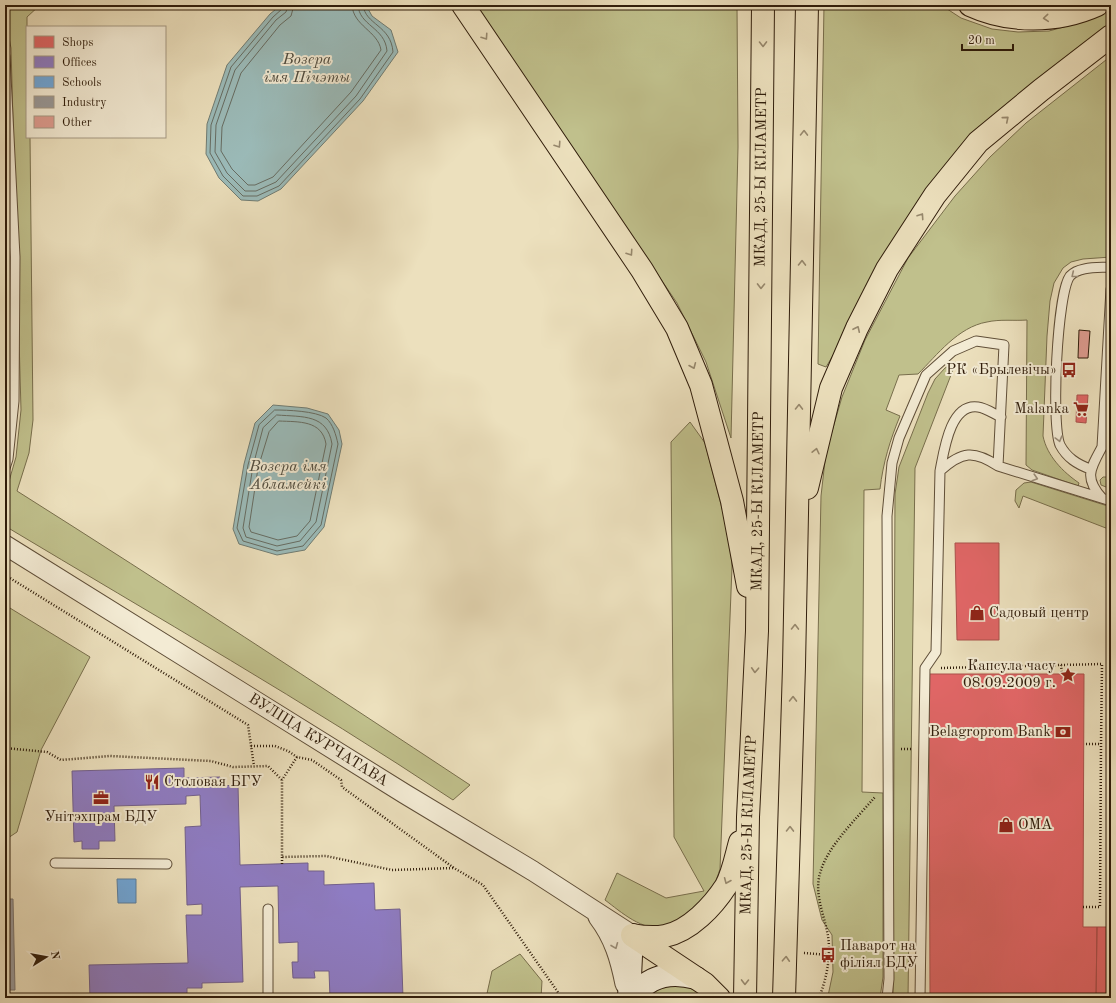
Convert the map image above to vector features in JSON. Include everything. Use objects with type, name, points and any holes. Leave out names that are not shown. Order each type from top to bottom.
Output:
[{"type":"highway","points":[[462,5],[638,264],[677,328],[701,384],[716,438],[732,501],[757,631]]},
{"type":"highway","name":"МКАД, 25-Ы КІЛАМЕТР","points":[[745,998],[748,818],[757,631],[763,5]]},
{"type":"highway","points":[[784,998],[787,951],[797,530],[807,5]]},
{"type":"highway","points":[[970,5],[982,11],[1011,17],[1043,19],[1069,15],[1097,5]]},
{"type":"highway","points":[[797,530],[831,388],[857,328],[887,269],[906,239],[935,195],[978,142],[1041,90],[1111,36]]},
{"type":"highway","points":[[632,935],[652,938],[666,936],[692,923],[712,905],[726,885],[748,818]]},
{"type":"highway","points":[[632,935],[713,990],[719,998]]},
{"type":"main road","points":[[628,998],[632,935]]},
{"type":"main road","points":[[634,998],[639,990],[645,985],[664,975],[684,974],[696,978]]},
{"type":"street","name":"ВУЛІЦА КУРЧАТАВА","points":[[5,545],[405,794],[533,871],[595,913],[632,935]]},
{"type":"street","points":[[595,913],[608,930],[616,947],[628,998]]},
{"type":"lane","points":[[5,56],[14,273],[14,400],[8,459],[5,468]]},
{"type":"lane","points":[[1090,469],[1072,461],[1061,445],[1057,434],[1057,372],[1062,301],[1066,284],[1071,275],[1081,270],[1111,267]]},
{"type":"lane","points":[[1102,498],[1094,489],[1090,469],[1102,447],[1111,289]]},
{"type":"lane","points":[[887,998],[889,979],[887,516],[892,463],[900,438],[926,374],[953,351],[976,342],[1004,345],[998,466]]},
{"type":"lane","points":[[920,998],[924,668],[936,652],[940,471],[944,449],[952,424],[958,414],[966,408],[978,407],[1001,417]]},
{"type":"lane","points":[[940,471],[954,459],[966,455],[977,455],[986,458],[998,466],[1111,501]]},
{"type":"lane","points":[[55,863],[167,864]]},
{"type":"lane","points":[[268,908],[268,998]]},
{"type":"path","points":[[5,575],[248,725],[254,766]]},
{"type":"path","points":[[924,668],[1102,664],[1100,907],[1083,907]]},
{"type":"path","points":[[1061,665],[1062,674]]},
{"type":"path","points":[[1084,744],[1101,744]]},
{"type":"path","points":[[251,746],[274,746],[288,751],[297,758],[312,760],[341,780],[342,787],[454,868],[483,884],[562,998]]},
{"type":"path","points":[[5,748],[47,752],[61,760],[110,756],[211,761],[233,766],[268,766],[282,780]]},
{"type":"path","points":[[888,748],[914,749]]},
{"type":"path","points":[[282,864],[282,780],[297,758]]},
{"type":"path","points":[[824,998],[820,995],[827,978],[828,936],[817,894],[821,870],[832,848],[888,780]]},
{"type":"path","points":[[282,857],[326,856],[392,870],[454,868]]},
{"type":"path","points":[[787,951],[828,956]]},
{"type":"green space","points":[[5,5],[40,5],[27,17],[26,26],[26,138],[30,138],[33,420],[29,453],[17,491],[470,785],[453,800],[287,694],[5,526],[5,495],[16,457],[21,410],[11,48],[5,17]]},
{"type":"green space","points":[[475,5],[737,5],[738,147],[731,438],[706,362],[677,303]]},
{"type":"green space","points":[[824,5],[941,5],[961,18],[992,29],[1018,32],[1049,31],[1082,22],[1111,8],[1111,27],[999,118],[840,344],[826,367],[818,364]]},
{"type":"green space","points":[[999,5],[1072,5],[1021,11]]},
{"type":"green space","points":[[1111,56],[1111,257],[1083,259],[1071,262],[1063,268],[1054,283],[1050,301],[1047,336],[1043,436],[1048,450],[1056,463],[1079,483],[1078,486],[1032,470],[1026,465],[1027,320],[992,321],[976,325],[957,336],[918,374],[899,375],[886,410],[900,416],[887,452],[880,489],[864,490],[862,792],[883,793],[883,977],[880,998],[831,998],[828,996],[833,972],[832,935],[822,920],[813,884],[821,496],[826,452],[842,397],[865,340],[908,258],[955,196],[990,157],[1026,123]]},
{"type":"green space","points":[[5,224],[7,296],[5,417]]},
{"type":"green space","points":[[956,362],[915,468],[908,998],[893,998],[895,494],[899,467],[928,393],[935,379],[945,368]]},
{"type":"green space","points":[[690,422],[705,443],[730,539],[732,567],[720,869],[711,892],[699,907],[670,925],[657,928],[649,927],[633,920],[605,900],[617,873],[666,898],[704,891],[674,837],[671,442]]},
{"type":"green space","points":[[1103,477],[1111,477],[1111,489],[1101,485],[1100,480]]},
{"type":"green space","points":[[1031,482],[1111,507],[1111,530],[1023,496],[1019,508],[1015,501],[1016,490],[1024,483]]},
{"type":"green space","points":[[5,605],[90,657],[41,750],[17,832],[5,840]]},
{"type":"green space","points":[[520,954],[542,981],[541,998],[486,998],[492,971]]},
{"type":"green space","points":[[666,982],[691,985],[702,998],[648,998],[651,992]]},
{"type":"water","name":"Возера імя Пічэты","points":[[281,5],[366,5],[372,16],[391,30],[398,52],[363,101],[281,189],[258,201],[241,200],[219,178],[206,154],[207,124],[227,65],[270,14]]},
{"type":"water","name":"Возера імя Абламейкі","points":[[273,405],[307,408],[328,414],[339,430],[342,444],[324,527],[305,550],[277,555],[239,544],[233,529],[244,464],[255,423]]},
{"type":"building: Shops","points":[[1077,395],[1088,395],[1086,423],[1076,422]]},
{"type":"building: Shops","name":"Садовый центр","points":[[955,543],[999,543],[999,640],[957,640]]},
{"type":"building: Shops","name":"ОМА","points":[[929,674],[1084,674],[1083,927],[1097,927],[1096,998],[930,998]]},
{"type":"building: Shops","points":[[1097,927],[1111,927],[1111,998],[1096,998]]},
{"type":"building: Offices","points":[[184,768],[184,778],[220,777],[220,786],[238,785],[240,865],[308,863],[308,871],[324,871],[324,885],[374,883],[375,910],[400,909],[403,998],[330,998],[329,971],[314,971],[315,978],[293,978],[292,962],[298,962],[298,942],[279,943],[278,886],[240,887],[243,982],[202,983],[202,988],[187,988],[187,996],[90,998],[89,965],[188,963],[186,915],[202,915],[202,904],[187,905],[185,827],[201,826],[200,795],[186,796],[186,804],[114,806],[115,841],[99,841],[99,849],[82,849],[82,841],[74,842],[72,771]]},
{"type":"building: Schools","points":[[117,879],[136,879],[136,903],[118,903]]},
{"type":"building: Industry","points":[[5,899],[13,899],[15,990],[5,990]]},
{"type":"building: Other","points":[[1079,330],[1090,331],[1088,358],[1078,358]]},
{"type":"place","name":"РК «Брылевічы»","points":[[1069,370]]},
{"type":"place","name":"Malanka","points":[[1081,409]]},
{"type":"place","name":"Садовый центр","points":[[977,613]]},
{"type":"place","name":"Капсула часу 08.09.2009 г.","points":[[1068,675]]},
{"type":"place","name":"Belagroprom Bank","points":[[1063,732]]},
{"type":"place","name":"Столовая БГУ","points":[[152,782]]},
{"type":"place","name":"Унітэхпрам БДУ","points":[[101,798]]},
{"type":"place","name":"ОМА","points":[[1006,825]]},
{"type":"place","name":"Паварот на філіял БДУ","points":[[828,955]]}]
